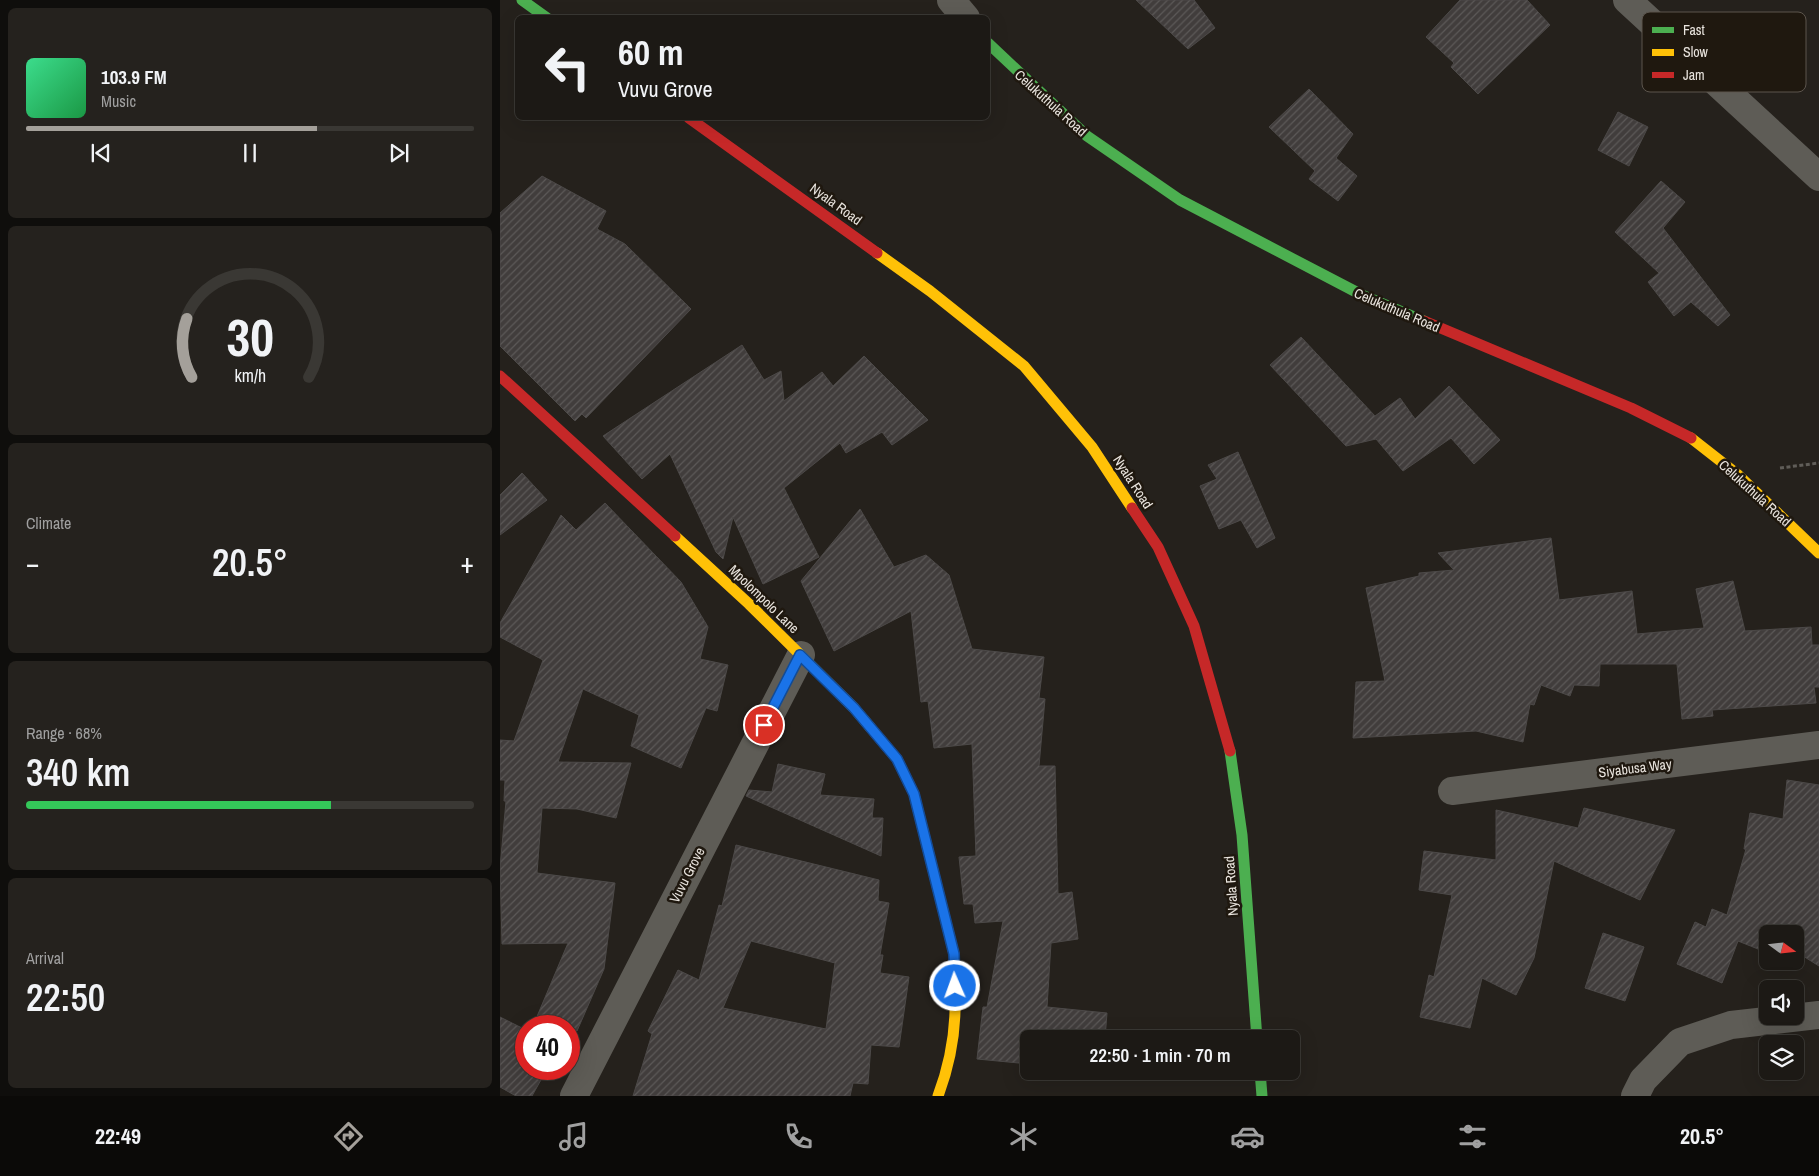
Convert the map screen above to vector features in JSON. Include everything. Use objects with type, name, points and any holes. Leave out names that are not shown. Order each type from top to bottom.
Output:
[{"type":"street","points":[[522,0],[542,15]]},
{"type":"street","points":[[951,0],[964,15]]},
{"type":"street","points":[[1627,0],[1642,14]]},
{"type":"street","name":"Celukuthula Road","points":[[990,45],[1087,136],[1180,200],[1362,295],[1631,408],[1689,437],[1738,474],[1819,553]]},
{"type":"street","points":[[1727,92],[1819,177]]},
{"type":"street","name":"Nyala Road","points":[[692,120],[930,291],[1024,366],[1092,447],[1158,547],[1194,626],[1230,749],[1242,835],[1257,1030]]},
{"type":"street","name":"Mpolompolo Lane","points":[[500,376],[749,604],[854,708],[897,759],[914,794],[954,954],[956,1018],[948,1069],[938,1096]]},
{"type":"street","name":"Vuvu Grove","points":[[574,1096],[800,655]]},
{"type":"street","name":"Siyabusa Way","points":[[1452,791],[1819,746]]},
{"type":"street","points":[[1635,1096],[1644,1080],[1680,1042],[1731,1025],[1819,1015]]},
{"type":"street","points":[[1261,1080],[1262,1096]]},
{"type":"building","points":[[1136,0],[1194,0],[1215,28],[1188,49]]},
{"type":"building","points":[[1460,0],[1527,0],[1550,25],[1478,94],[1451,67],[1454,63],[1426,37]]},
{"type":"building","points":[[1309,89],[1353,134],[1336,158],[1357,176],[1338,201],[1309,179],[1315,171],[1269,127]]},
{"type":"building","points":[[1618,112],[1648,127],[1629,166],[1598,150]]},
{"type":"building","points":[[542,176],[606,211],[597,229],[625,244],[691,309],[586,418],[582,414],[575,421],[500,346],[500,213]]},
{"type":"building","points":[[1661,181],[1685,202],[1663,228],[1730,315],[1718,326],[1691,302],[1674,316],[1648,282],[1659,273],[1615,232]]},
{"type":"building","points":[[1301,337],[1375,416],[1400,398],[1415,419],[1449,386],[1500,440],[1474,464],[1451,438],[1403,471],[1376,439],[1346,446],[1270,365]]},
{"type":"building","points":[[742,345],[764,380],[781,371],[784,401],[822,372],[833,386],[864,356],[928,420],[892,445],[882,432],[846,453],[840,443],[784,488],[819,557],[763,584],[733,517],[723,559],[716,552],[670,454],[642,479],[603,436]]},
{"type":"building","points":[[1238,452],[1275,538],[1257,548],[1241,520],[1219,529],[1200,486],[1217,479],[1208,465]]},
{"type":"building","points":[[522,473],[547,500],[500,535],[500,495]]},
{"type":"building","points":[[605,503],[681,582],[708,627],[700,659],[728,665],[717,711],[706,708],[681,768],[631,746],[639,715],[583,689],[558,762],[631,763],[616,818],[577,809],[542,808],[537,873],[615,883],[604,969],[580,1024],[580,1015],[538,1015],[568,943],[502,944],[500,868],[506,801],[504,801],[505,780],[500,780],[500,740],[514,741],[543,660],[500,637],[500,623],[561,515],[576,530]]},
{"type":"building","points":[[860,509],[894,567],[926,555],[949,575],[972,649],[1044,657],[1039,698],[1045,699],[1039,766],[1055,766],[1058,894],[1072,892],[1078,939],[1051,943],[1047,1007],[1107,1013],[1106,1030],[1020,1030],[1020,1063],[977,1059],[983,1007],[987,1007],[1003,921],[975,923],[973,904],[964,904],[959,857],[976,856],[972,744],[934,748],[928,701],[921,702],[911,611],[834,651],[801,581]]},
{"type":"building","points":[[1551,538],[1559,600],[1632,591],[1637,634],[1704,628],[1696,589],[1733,581],[1745,631],[1811,627],[1812,645],[1819,645],[1819,687],[1814,687],[1816,703],[1712,710],[1713,716],[1682,719],[1677,664],[1600,664],[1599,686],[1574,685],[1570,696],[1541,685],[1534,705],[1530,704],[1523,742],[1476,731],[1353,738],[1356,682],[1385,681],[1366,588],[1419,576],[1419,573],[1454,570],[1438,553]]},
{"type":"building","points":[[778,764],[825,774],[820,795],[874,799],[872,818],[883,818],[881,856],[746,796],[749,790],[772,792]]},
{"type":"building","points":[[1787,780],[1819,785],[1819,966],[1804,957],[1804,925],[1759,925],[1759,949],[1738,941],[1722,983],[1677,964],[1695,922],[1706,927],[1712,909],[1727,915],[1746,849],[1744,849],[1750,813],[1783,819]]},
{"type":"building","points":[[1584,808],[1675,830],[1640,900],[1554,861],[1534,958],[1516,995],[1482,978],[1470,1028],[1420,1017],[1429,975],[1434,977],[1452,895],[1419,890],[1424,851],[1496,860],[1496,810],[1578,828]]},
{"type":"building","points":[[736,845],[879,880],[878,901],[889,903],[880,955],[883,955],[880,973],[909,977],[899,1047],[871,1045],[868,1084],[853,1083],[850,1096],[633,1096],[652,1034],[648,1031],[678,970],[699,980],[719,905],[722,906]],"holes":[[[751,941],[835,963],[826,1029],[723,1008]]]},
{"type":"building","points":[[1603,933],[1644,947],[1625,1001],[1585,988]]},
{"type":"building","points":[[500,1017],[515,1024],[515,1080],[541,1080],[532,1096],[516,1096],[500,1087]]},
{"type":"traffic: fast","points":[[522,0],[543,15]]},
{"type":"traffic: fast","points":[[990,45],[1087,136],[1180,200],[1362,295],[1424,321]]},
{"type":"traffic: fast","points":[[1230,751],[1242,835],[1256,1030]]},
{"type":"traffic: fast","points":[[1261,1080],[1262,1096]]},
{"type":"traffic: slow","points":[[877,253],[930,291],[1024,366],[1092,447],[1132,508]]},
{"type":"traffic: slow","points":[[1691,438],[1737,474],[1819,553]]},
{"type":"traffic: slow","points":[[675,536],[749,604],[854,708],[870,727]]},
{"type":"traffic: slow","points":[[938,1096],[951,1048],[955,998]]},
{"type":"traffic: jam","points":[[692,120],[877,253]]},
{"type":"traffic: jam","points":[[1424,321],[1631,408],[1691,438]]},
{"type":"traffic: jam","points":[[500,376],[675,536]]},
{"type":"traffic: jam","points":[[1132,508],[1158,547],[1194,626],[1230,751]]},
{"type":"traffic: jam","points":[[870,727],[897,759],[914,794],[954,954],[955,998]]},
{"type":"route","points":[[764,725],[800,655],[854,708],[897,759],[914,794],[954,954],[955,986]]}]
